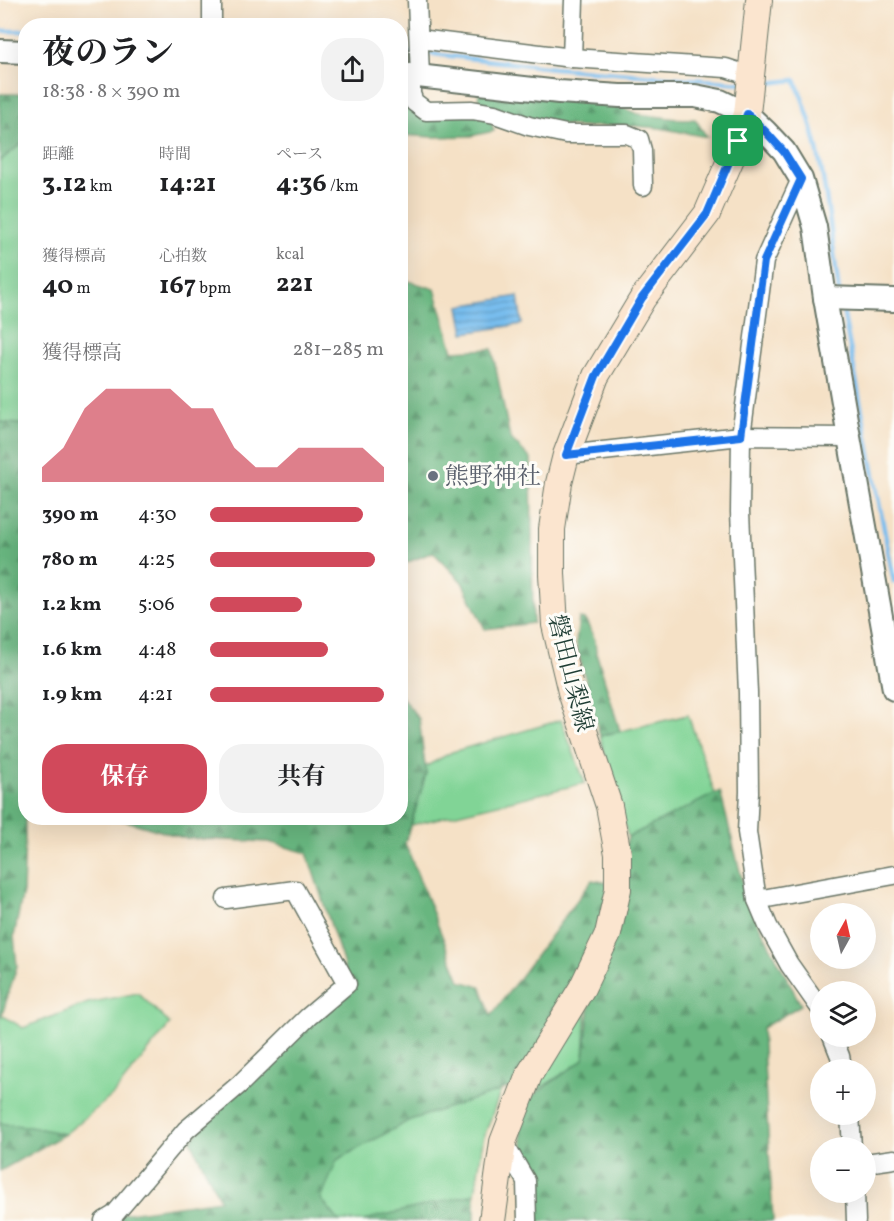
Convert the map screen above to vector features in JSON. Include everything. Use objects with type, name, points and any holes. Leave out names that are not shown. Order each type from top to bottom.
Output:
[{"type":"main road","name":"磐田山梨線","points":[[492,1221],[503,1142],[529,1075],[582,988],[608,934],[618,889],[618,854],[609,806],[571,692],[555,625],[552,529],[559,483],[566,455],[596,376],[642,298],[707,214],[738,141],[747,114],[759,0]]},
{"type":"street","points":[[212,0],[212,18]]},
{"type":"street","points":[[417,0],[418,39],[410,75],[414,102],[426,111],[472,110],[495,114],[529,126],[566,134],[627,134],[639,139],[642,150],[643,186]]},
{"type":"street","points":[[572,58],[574,0]]},
{"type":"street","points":[[418,39],[572,58],[726,68],[751,76]]},
{"type":"street","points":[[0,51],[18,52]]},
{"type":"street","points":[[410,75],[560,92],[620,96],[695,96],[720,101],[747,114],[784,152],[801,179],[815,227],[849,437],[888,618],[894,689]]},
{"type":"street","points":[[801,179],[764,261],[741,436],[740,508],[748,704],[747,832],[757,900],[789,964],[810,994]]},
{"type":"street","points":[[825,298],[894,300]]},
{"type":"street","points":[[566,455],[741,436],[849,437]]},
{"type":"street","points":[[757,900],[894,875]]},
{"type":"street","points":[[104,1221],[114,1215],[186,1130],[240,1084],[308,1017],[347,984],[295,890],[226,898]]},
{"type":"street","points":[[503,1142],[526,1181],[527,1221]]},
{"type":"street","points":[[876,1162],[894,1159]]},
{"type":"street","points":[[855,1203],[856,1221]]},
{"type":"green space","points":[[479,90],[586,94],[638,114],[684,120],[695,119],[707,137],[660,128],[621,125],[582,127],[537,122],[478,102]]},
{"type":"green space","points":[[0,94],[18,94],[18,147],[0,161]]},
{"type":"green space","points":[[408,100],[490,119],[494,131],[471,136],[408,135]]},
{"type":"green space","points":[[18,145],[18,424],[0,422],[0,158]]},
{"type":"green space","points":[[408,281],[435,289],[453,351],[492,349],[510,438],[531,459],[533,623],[485,629],[462,582],[433,552],[408,562]]},
{"type":"green space","points":[[0,422],[18,424],[18,825],[25,825],[23,892],[14,936],[17,966],[0,1016]]},
{"type":"green space","points":[[579,618],[585,619],[595,640],[596,652],[620,731],[600,736],[576,643]]},
{"type":"green space","points":[[408,705],[419,719],[426,774],[405,843],[460,981],[481,987],[491,1016],[592,880],[615,884],[628,837],[720,791],[748,904],[801,1005],[762,1028],[773,1221],[537,1221],[516,1108],[584,1059],[594,963],[527,1082],[410,1120],[337,1160],[321,1199],[339,1221],[119,1221],[114,1215],[220,1200],[191,1141],[250,1074],[347,983],[343,962],[307,853],[269,842],[184,838],[140,825],[408,825]]},
{"type":"green space","points":[[688,715],[715,794],[628,837],[600,736]]},
{"type":"green space","points":[[561,720],[585,783],[411,825],[426,774],[425,767],[452,752]]},
{"type":"green space","points":[[588,976],[584,1060],[519,1102]]},
{"type":"green space","points":[[138,993],[170,1024],[113,1095],[65,1134],[0,1125],[0,1016],[2,1015],[23,1028],[88,1003]]},
{"type":"green space","points":[[501,1090],[483,1140],[475,1194],[364,1221],[339,1221],[321,1199],[337,1155],[410,1120]]},
{"type":"green space","points":[[0,1123],[37,1128],[65,1134],[0,1171]]},
{"type":"green space","points":[[475,1194],[475,1221],[364,1221],[372,1218]]},
{"type":"water","points":[[518,296],[522,324],[464,333],[459,306]]},
{"type":"waterway","points":[[0,31],[18,31]]},
{"type":"waterway","points":[[408,52],[416,53]]},
{"type":"waterway","points":[[424,53],[554,68],[741,83]]},
{"type":"waterway","points":[[759,84],[795,80],[805,105],[824,184],[839,291]]},
{"type":"waterway","points":[[842,305],[894,582]]},
{"type":"place","name":"熊野神社","points":[[433,476]]},
{"type":"route","points":[[747,114],[784,152],[801,179],[764,261],[741,436],[566,455],[596,376],[642,298],[707,214],[738,141],[747,114]]}]
